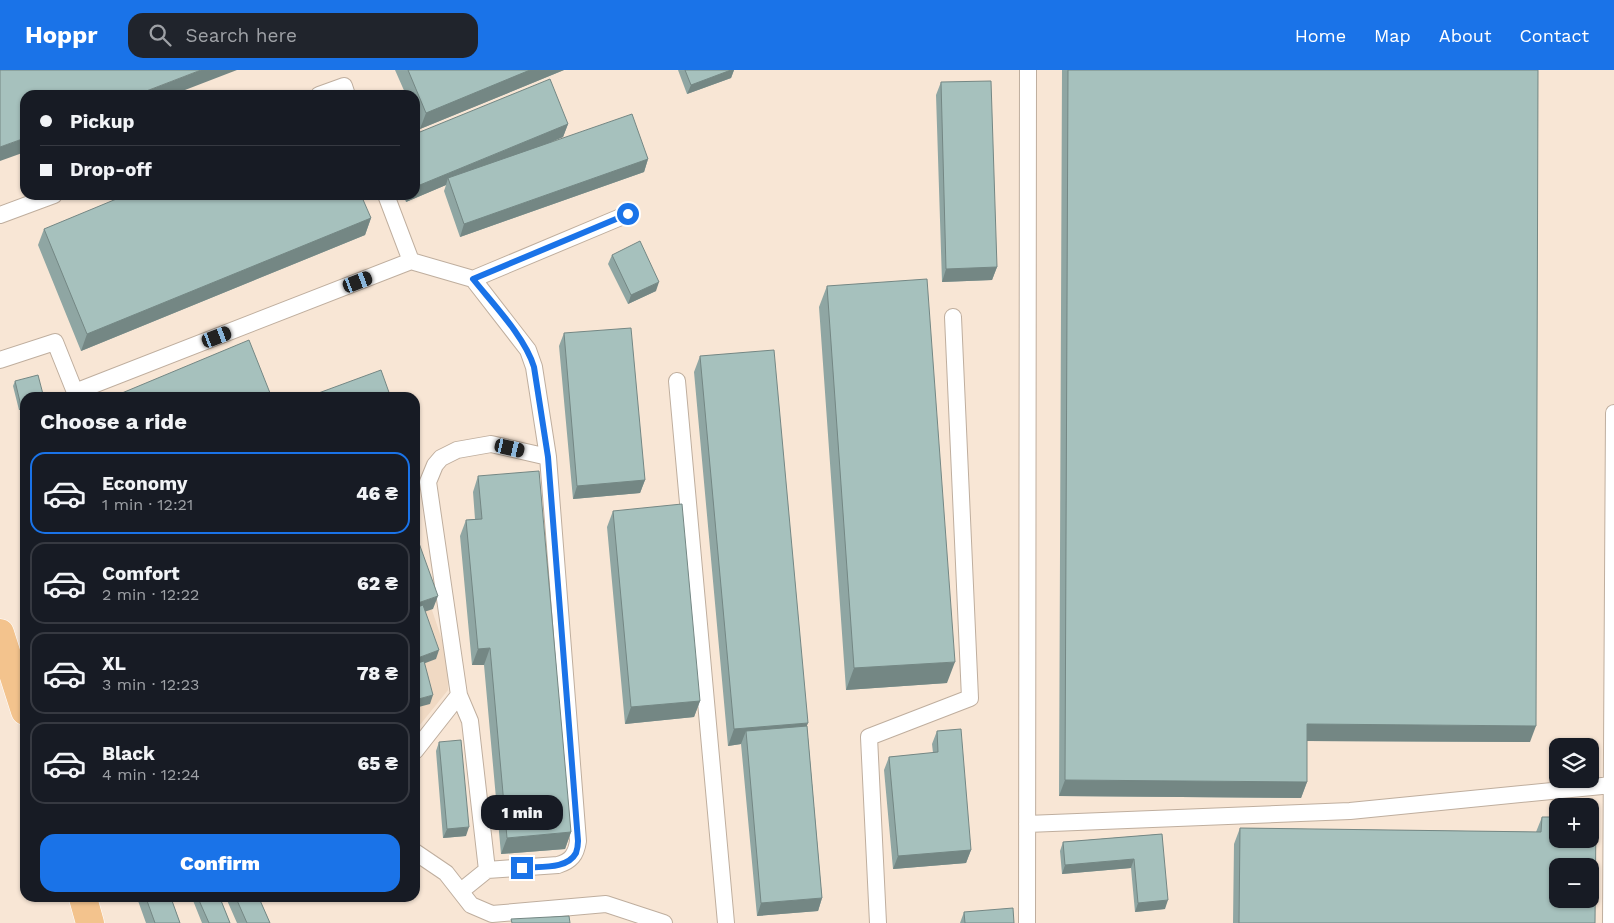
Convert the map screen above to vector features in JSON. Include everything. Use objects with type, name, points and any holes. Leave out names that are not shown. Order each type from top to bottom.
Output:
[{"type":"main road","points":[[0,633],[20,695]]},
{"type":"main road","points":[[84,902],[90,923]]},
{"type":"lane","points":[[1027,923],[1028,70]]},
{"type":"lane","points":[[333,90],[344,86],[345,90]]},
{"type":"lane","points":[[0,215],[40,200]]},
{"type":"lane","points":[[388,200],[411,261]]},
{"type":"lane","points":[[473,279],[628,214]]},
{"type":"lane","points":[[0,360],[55,342],[75,392],[411,261],[473,279],[523,342],[530,354],[534,367],[548,457],[578,841],[576,852],[569,862],[558,865],[487,870],[460,892]]},
{"type":"lane","points":[[878,923],[869,737],[970,698],[953,317]]},
{"type":"lane","points":[[677,381],[726,923]]},
{"type":"lane","points":[[1611,923],[1614,413]]},
{"type":"lane","points":[[487,870],[470,721],[460,695],[428,482],[430,473],[435,465],[449,453],[491,444],[548,457]]},
{"type":"lane","points":[[420,744],[460,695]]},
{"type":"lane","points":[[1027,824],[1350,811],[1612,785]]},
{"type":"lane","points":[[420,856],[446,874],[471,905],[492,914],[606,904],[664,923]]},
{"type":"shaded area","points":[[420,574],[447,655],[448,690],[420,725]]},
{"type":"building","points":[[0,70],[201,70],[149,90],[20,90],[20,140],[0,147]]},
{"type":"building","points":[[408,70],[530,70],[426,113],[420,99],[420,90],[416,90]]},
{"type":"building","points":[[685,70],[731,70],[691,85]]},
{"type":"building","points":[[1068,70],[1538,70],[1536,726],[1307,724],[1307,782],[1065,780]]},
{"type":"building","points":[[550,79],[568,124],[420,185],[420,132]]},
{"type":"building","points":[[991,81],[997,267],[946,269],[941,82]]},
{"type":"building","points":[[632,114],[648,159],[464,224],[448,178]]},
{"type":"building","points":[[114,200],[363,200],[371,218],[87,334],[44,229]]},
{"type":"building","points":[[640,241],[659,282],[631,295],[612,255]]},
{"type":"building","points":[[927,279],[955,662],[854,668],[827,286]]},
{"type":"building","points":[[631,328],[645,480],[577,486],[564,333]]},
{"type":"building","points":[[249,340],[270,392],[124,392]]},
{"type":"building","points":[[774,350],[808,723],[734,729],[700,356]]},
{"type":"building","points":[[381,370],[389,392],[321,392]]},
{"type":"building","points":[[38,375],[42,392],[20,392],[20,402],[15,381]]},
{"type":"building","points":[[539,471],[571,832],[507,838],[490,648],[478,649],[466,520],[482,519],[478,476]]},
{"type":"building","points":[[682,504],[700,701],[631,707],[613,511]]},
{"type":"building","points":[[420,546],[438,596],[420,602]]},
{"type":"building","points":[[423,605],[439,650],[420,657],[420,606]]},
{"type":"building","points":[[424,661],[433,695],[420,699],[420,662]]},
{"type":"building","points":[[807,726],[822,898],[761,903],[746,731]]},
{"type":"building","points":[[961,729],[971,850],[898,856],[889,757],[938,752],[937,731]]},
{"type":"building","points":[[461,740],[469,827],[447,829],[439,742]]},
{"type":"building","points":[[1542,817],[1549,817],[1549,848],[1596,848],[1596,858],[1549,858],[1549,908],[1595,908],[1595,923],[1239,923],[1240,828],[1541,832]]},
{"type":"building","points":[[1162,834],[1168,900],[1138,903],[1134,859],[1065,865],[1063,842]]},
{"type":"building","points":[[147,902],[172,902],[180,923],[155,923]]},
{"type":"building","points":[[200,902],[222,902],[230,923],[209,923]]},
{"type":"building","points":[[238,902],[261,902],[270,923],[247,923]]},
{"type":"building","points":[[1013,908],[1014,923],[965,923],[964,912]]},
{"type":"building","points":[[569,916],[570,923],[512,923],[511,919]]},
{"type":"route","points":[[522,868],[558,865],[569,862],[576,852],[578,841],[548,457],[534,367],[530,354],[523,342],[473,279],[628,214]]}]
